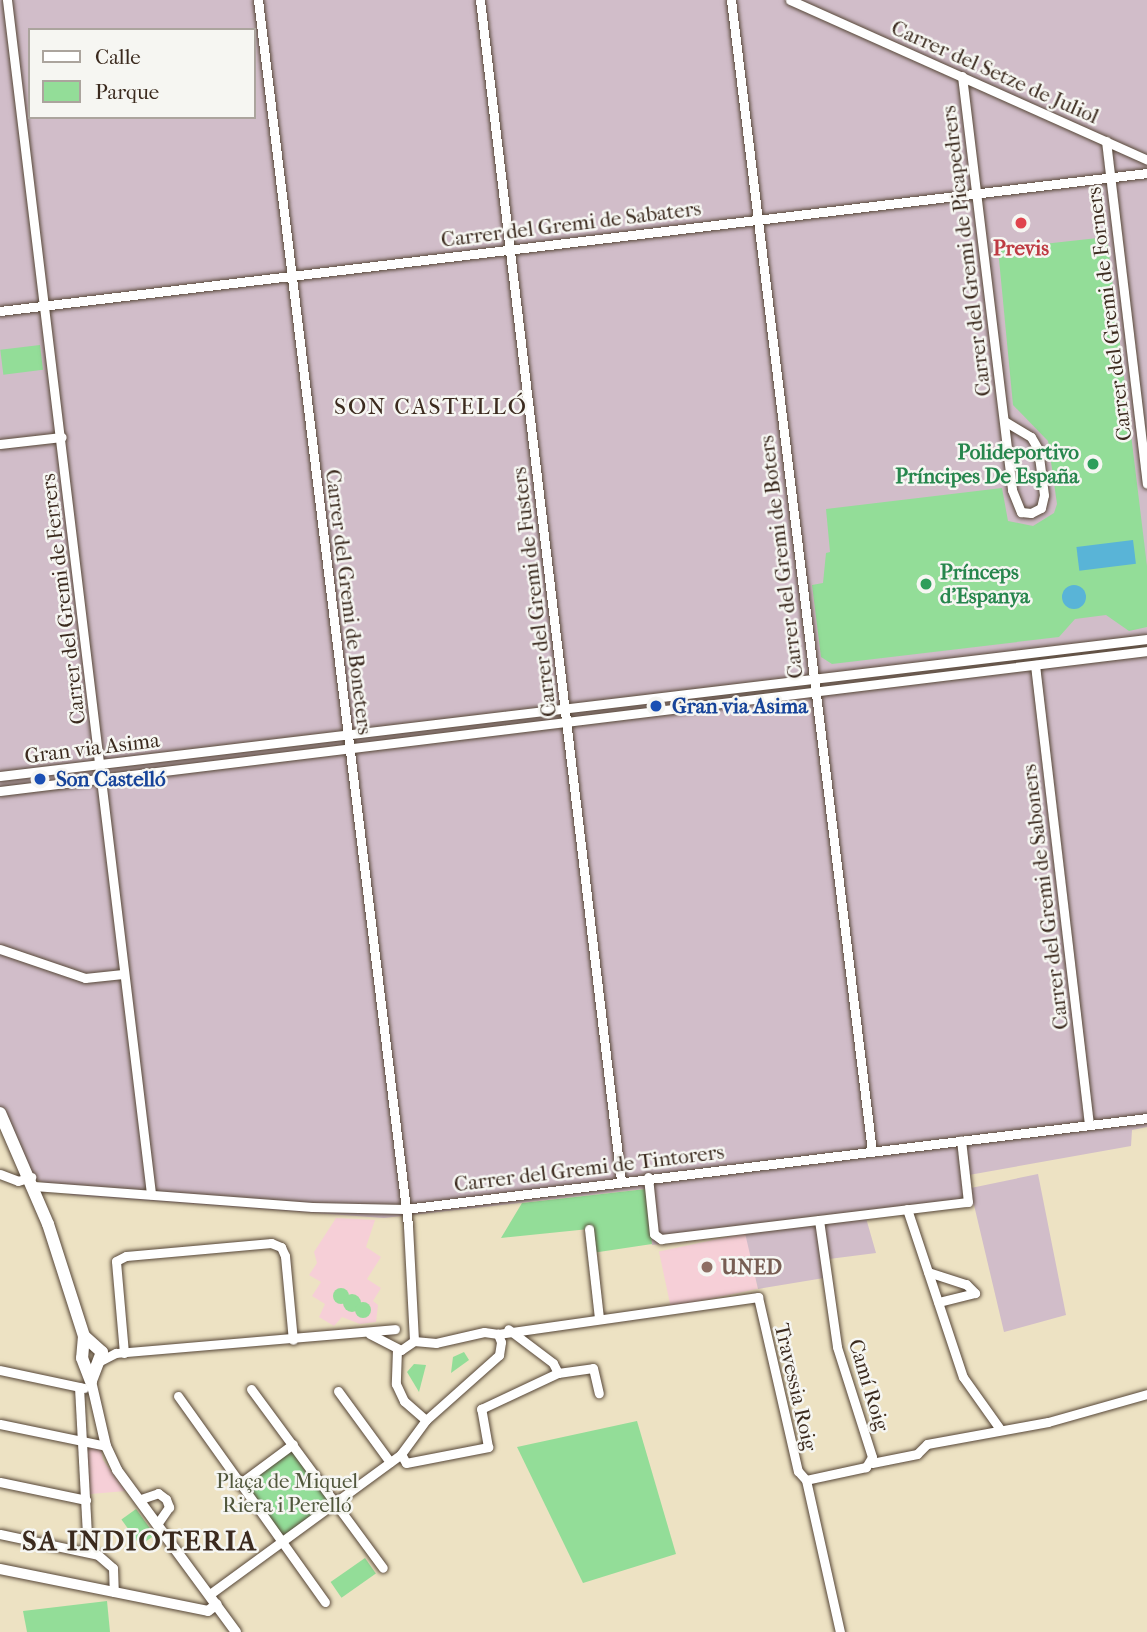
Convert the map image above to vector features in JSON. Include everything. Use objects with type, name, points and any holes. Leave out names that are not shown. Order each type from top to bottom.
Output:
[{"type":"main road","points":[[0,1113],[32,1181],[90,1344],[94,1363],[92,1385]]},
{"type":"main road","points":[[90,1344],[94,1363]]},
{"type":"street","name":"Carrer del Gremi de Ferrers","points":[[7,0],[62,438],[151,1194]]},
{"type":"street","name":"Carrer del Gremi de Boneters","points":[[258,0],[405,1209],[409,1313]]},
{"type":"street","name":"Carrer del Gremi de Fusters","points":[[480,0],[621,1180]]},
{"type":"street","name":"Carrer del Gremi de Boters","points":[[731,0],[872,1152]]},
{"type":"street","name":"Carrer del Setze de Juliol","points":[[790,0],[1147,160]]},
{"type":"street","name":"Carrer del Gremi de Picapedrers","points":[[962,76],[1004,421],[1015,505],[1021,512],[1031,513],[1041,508],[1044,495],[1038,449],[1031,437],[1004,421]]},
{"type":"street","name":"Carrer del Gremi de Forners","points":[[1106,141],[1147,484]]},
{"type":"street","name":"Carrer del Gremi de Sabaters","points":[[0,311],[1147,173]]},
{"type":"street","points":[[0,444],[62,438]]},
{"type":"street","name":"Gran via Asima","points":[[0,776],[1147,639]]},
{"type":"street","name":"Gran via Asima","points":[[0,791],[1147,651]]},
{"type":"street","name":"Carrer del Gremi de Saboners","points":[[1035,665],[1089,1124]]},
{"type":"street","points":[[0,949],[85,978],[123,974]]},
{"type":"street","name":"Carrer del Gremi de Tintorers","points":[[0,1174],[18,1181],[151,1194],[312,1207],[405,1209],[621,1180],[1147,1118]]},
{"type":"street","points":[[648,1177],[654,1234],[661,1239],[968,1202],[961,1140]]},
{"type":"street","points":[[907,1209],[963,1377],[1000,1429]]},
{"type":"street","name":"Camí Roig","points":[[806,1480],[872,1463],[837,1347],[819,1220]]},
{"type":"street","points":[[94,1363],[120,1353],[370,1334],[397,1328],[413,1336],[498,1334],[508,1329],[599,1318],[589,1229]]},
{"type":"street","points":[[120,1353],[116,1261],[126,1256],[271,1243],[281,1247],[285,1256],[293,1340]]},
{"type":"street","points":[[928,1272],[966,1284],[975,1293],[938,1302]]},
{"type":"street","name":"Travessia Roig","points":[[599,1318],[758,1297],[797,1471],[806,1480]]},
{"type":"street","points":[[409,1313],[391,1338],[396,1348],[396,1384],[404,1401],[426,1419]]},
{"type":"street","points":[[370,1334],[396,1348],[409,1348],[413,1336],[409,1313]]},
{"type":"street","points":[[508,1329],[553,1363],[562,1376],[593,1368],[599,1393]]},
{"type":"street","points":[[210,1594],[401,1454],[426,1419],[499,1355],[498,1334]]},
{"type":"street","points":[[90,1344],[120,1353]]},
{"type":"street","points":[[0,1370],[79,1387],[92,1385],[106,1446],[117,1470],[159,1523],[236,1632]]},
{"type":"street","points":[[401,1454],[405,1463],[488,1447],[481,1409],[558,1373]]},
{"type":"street","points":[[79,1387],[88,1552]]},
{"type":"street","points":[[251,1390],[383,1568]]},
{"type":"street","points":[[338,1391],[390,1462]]},
{"type":"street","points":[[872,1463],[917,1454],[927,1444],[1048,1422],[1147,1394]]},
{"type":"street","points":[[178,1396],[325,1602]]},
{"type":"street","points":[[0,1424],[106,1446]]},
{"type":"street","points":[[239,1484],[293,1444]]},
{"type":"street","points":[[806,1480],[840,1632]]},
{"type":"street","points":[[0,1482],[86,1500]]},
{"type":"street","points":[[141,1499],[158,1493],[166,1499],[169,1507],[159,1523]]},
{"type":"street","points":[[0,1534],[88,1552],[108,1560],[113,1568],[114,1592]]},
{"type":"street","points":[[0,1569],[208,1611],[217,1604]]},
{"type":"shaded area","points":[[0,0],[1147,0],[1147,1127],[1132,1130],[1131,1146],[969,1175],[971,1188],[1038,1174],[1066,1315],[1004,1332],[974,1205],[866,1218],[876,1253],[829,1259],[830,1277],[758,1289],[745,1233],[652,1245],[645,1189],[384,1218],[71,1195],[31,1177],[0,1113]]},
{"type":"shaded area","points":[[336,1218],[375,1220],[366,1247],[381,1257],[367,1279],[381,1288],[373,1301],[378,1305],[376,1322],[360,1324],[342,1317],[334,1326],[319,1317],[325,1304],[312,1296],[321,1282],[309,1275],[317,1263],[314,1252]]},
{"type":"shaded area","name":"UNED","points":[[746,1233],[758,1289],[671,1307],[659,1252]]},
{"type":"shaded area","points":[[87,1446],[101,1449],[103,1460],[126,1491],[90,1494]]},
{"type":"green space","name":"Polideportivo Príncipes De España","points":[[1107,237],[1147,566],[1147,627],[1129,631],[1106,615],[1075,619],[1059,637],[832,664],[821,657],[812,585],[823,583],[826,553],[830,552],[826,509],[1002,488],[1008,521],[1033,526],[1054,513],[1057,504],[1048,441],[1013,405],[998,249]]},
{"type":"green space","points":[[40,345],[43,370],[3,375],[0,350]]},
{"type":"green space","points":[[646,1189],[652,1244],[592,1253],[589,1229],[501,1238],[522,1203]]},
{"type":"green space","points":[[338,1288],[344,1288],[349,1296],[347,1302],[338,1304],[333,1299],[333,1293]]},
{"type":"green space","points":[[352,1294],[358,1297],[361,1303],[358,1309],[352,1312],[346,1309],[343,1303],[346,1297]]},
{"type":"green space","points":[[360,1302],[366,1302],[371,1310],[369,1316],[360,1318],[355,1313],[355,1307]]},
{"type":"green space","points":[[464,1352],[469,1360],[451,1373],[453,1357]]},
{"type":"green space","points":[[414,1364],[426,1365],[419,1392],[407,1372]]},
{"type":"green space","points":[[637,1421],[676,1554],[583,1583],[517,1447]]},
{"type":"green space","name":"Plaça de Miquel Riera i Perelló","points":[[293,1445],[335,1502],[281,1542],[239,1484]]},
{"type":"green space","points":[[136,1509],[155,1535],[140,1545],[121,1520]]},
{"type":"green space","points":[[365,1558],[376,1574],[341,1598],[331,1582]]},
{"type":"green space","points":[[107,1601],[110,1632],[27,1632],[23,1611]]},
{"type":"water","points":[[1133,540],[1136,564],[1079,571],[1076,547]]},
{"type":"water","points":[[1074,585],[1083,588],[1086,597],[1083,606],[1074,609],[1065,606],[1062,597],[1065,588]]},
{"type":"place","name":"Previs","points":[[1021,223]]},
{"type":"place","name":"Polideportivo Príncipes De España","points":[[1093,464]]},
{"type":"place","name":"Prínceps d'Espanya","points":[[926,584]]},
{"type":"place","name":"Gran via Asima","points":[[656,706]]},
{"type":"place","name":"Son Castelló","points":[[40,779]]},
{"type":"place","name":"UNED","points":[[707,1267]]},
{"type":"district","name":"SON CASTELLÓ","points":[[431,407]]},
{"type":"district","name":"SA INDIOTERIA","points":[[140,1541]]}]
